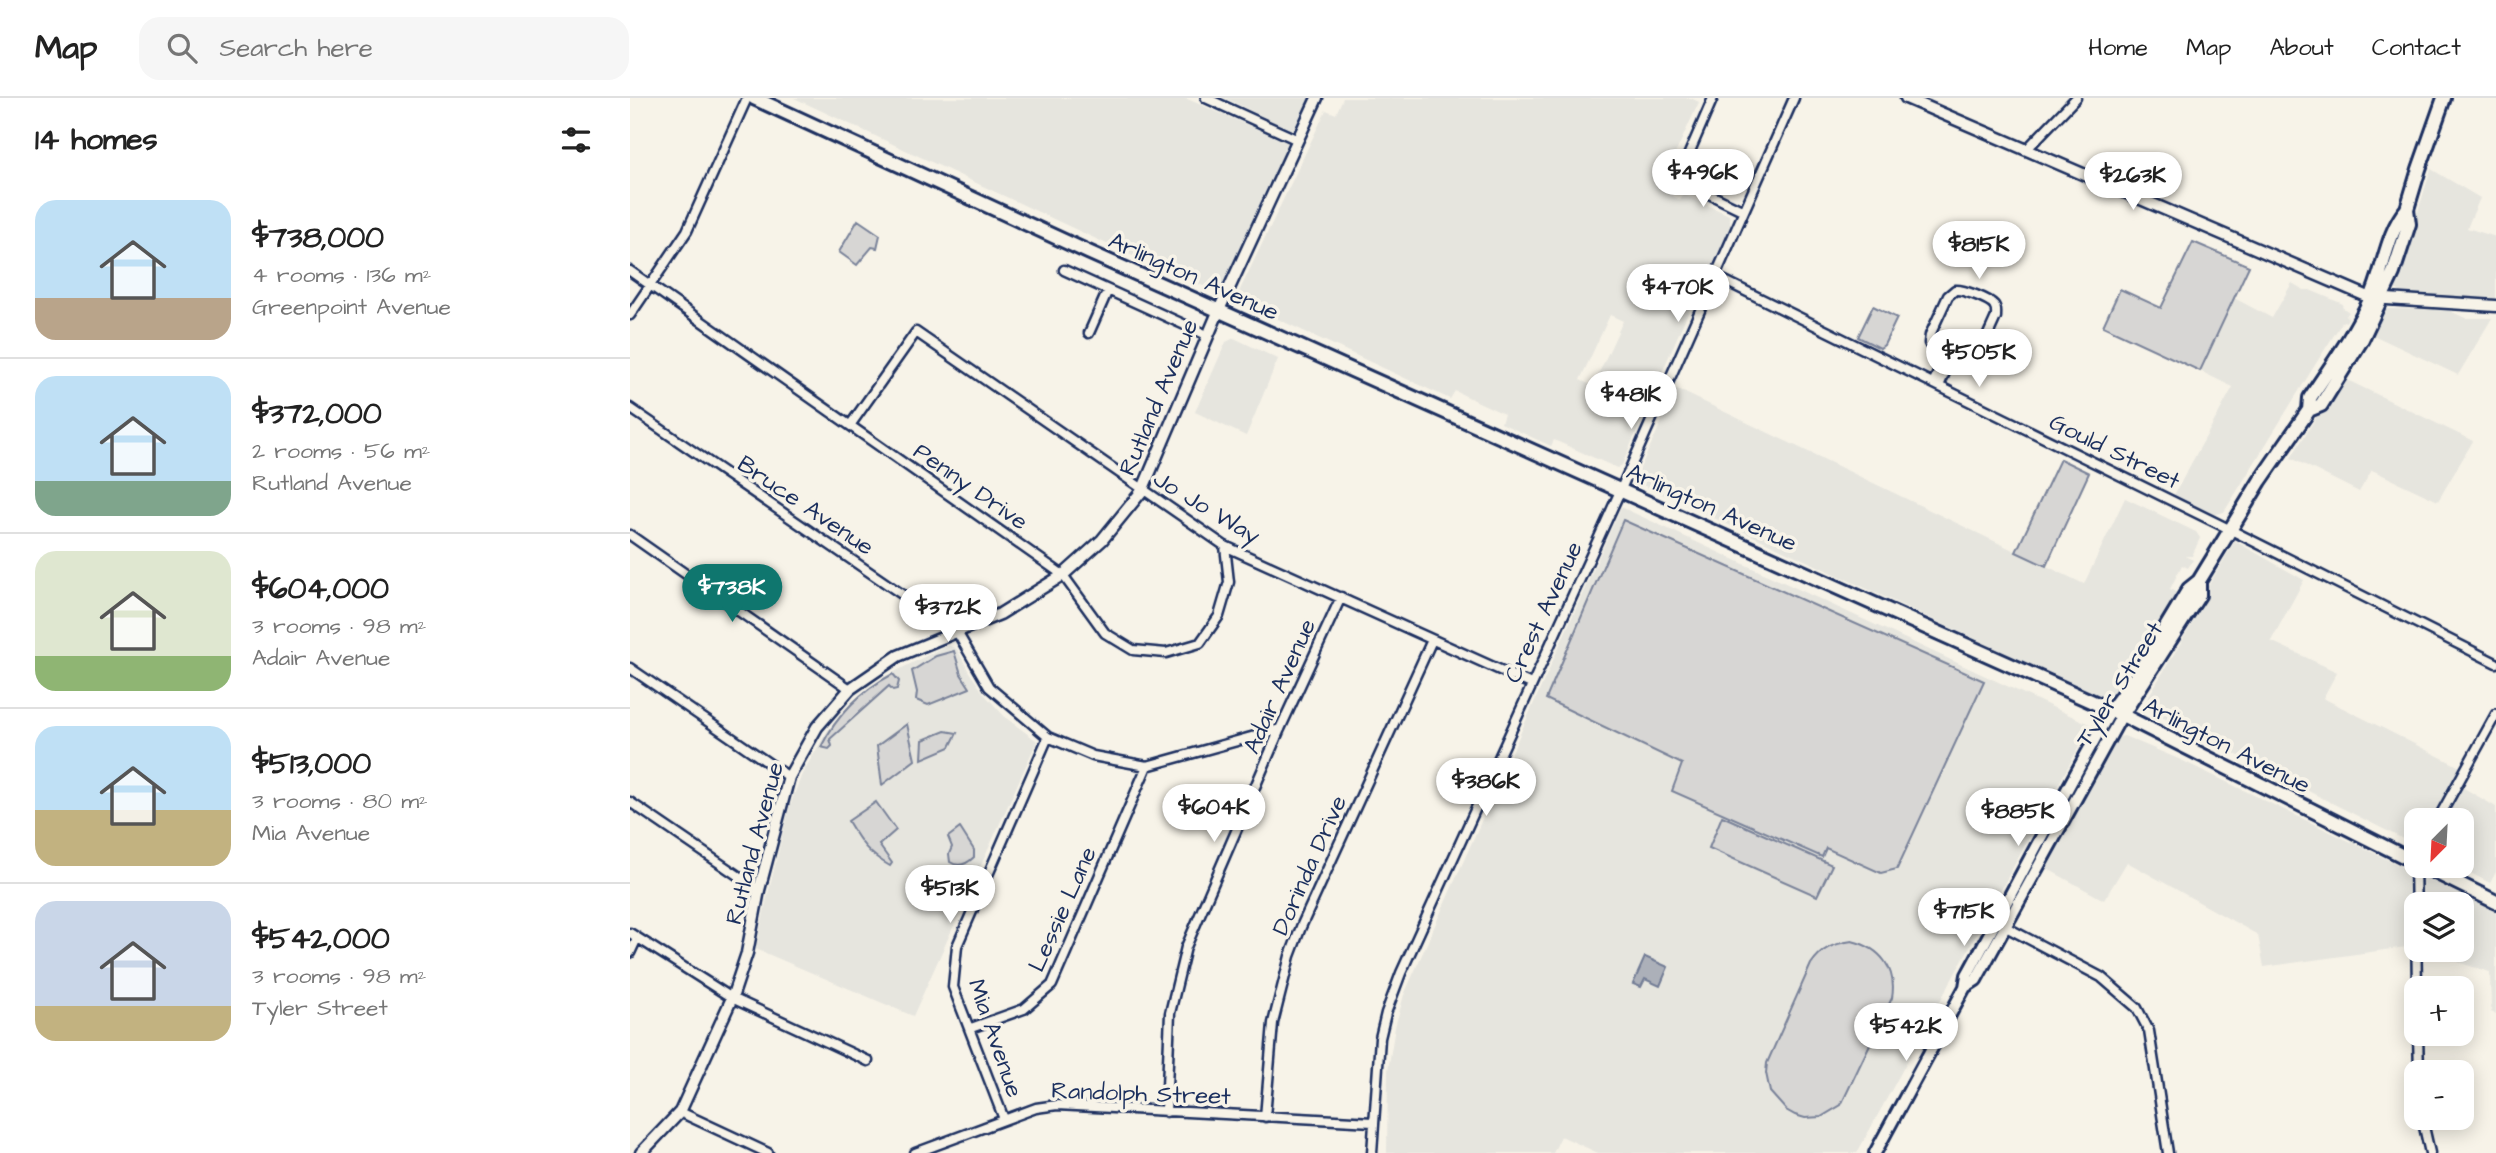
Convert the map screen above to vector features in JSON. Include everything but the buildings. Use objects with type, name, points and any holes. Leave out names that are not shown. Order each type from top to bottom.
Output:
[{"type":"main road","name":"Arlington Avenue","points":[[754,98],[2117,713],[2404,855]]},
{"type":"main road","name":"Tyler Street","points":[[1875,1153],[1965,988],[1976,980],[2050,818],[2117,713],[2189,589],[2199,580],[2309,410],[2321,405],[2362,339],[2377,298],[2393,273],[2409,224],[2407,209],[2444,98]]},
{"type":"main road","name":"Arlington Avenue","points":[[2449,878],[2496,902]]},
{"type":"street","points":[[630,316],[687,231],[747,98]]},
{"type":"street","points":[[1206,98],[1298,140]]},
{"type":"street","name":"Rutland Avenue","points":[[641,1153],[680,1112],[732,998],[747,953],[759,890],[789,777],[817,727],[850,689],[898,656],[1000,614],[1063,575],[1102,540],[1142,491],[1207,335],[1317,98]]},
{"type":"street","points":[[1713,98],[1678,179],[1744,211]]},
{"type":"street","name":"Crest Avenue","points":[[1372,1153],[1380,1038],[1393,991],[1621,489],[1794,98]]},
{"type":"street","points":[[1906,98],[2377,298],[2496,306]]},
{"type":"street","points":[[2027,149],[2076,98]]},
{"type":"street","points":[[1064,270],[1207,335]]},
{"type":"street","name":"Penny Drive","points":[[630,271],[1063,575],[1105,633],[1133,650],[1166,653],[1200,643],[1219,616],[1229,582],[1225,547]]},
{"type":"street","name":"Gould Street","points":[[1715,275],[2496,663]]},
{"type":"street","points":[[1089,333],[1108,290]]},
{"type":"street","points":[[1964,290],[1995,307],[1996,317],[1978,357],[1971,363],[1965,364],[1948,358],[1929,346],[1930,335],[1953,291],[1964,290]]},
{"type":"street","name":"Jo Jo Way","points":[[851,424],[916,332],[1225,547],[1531,684]]},
{"type":"street","points":[[1936,384],[1948,358]]},
{"type":"street","name":"Bruce Avenue","points":[[630,408],[957,632],[989,687],[1048,737],[1093,756],[1147,766],[1280,729]]},
{"type":"street","points":[[630,535],[850,689]]},
{"type":"street","name":"Adair Avenue","points":[[1166,1112],[1170,1013],[1186,947],[1280,729],[1341,597]]},
{"type":"street","name":"Dorinda Drive","points":[[1265,1117],[1273,1023],[1290,956],[1432,640]]},
{"type":"street","points":[[630,668],[789,777]]},
{"type":"street","points":[[2444,808],[2496,714]]},
{"type":"street","name":"Mia Avenue","points":[[1004,1119],[953,987],[957,946],[1048,737]]},
{"type":"street","name":"Lessie Lane","points":[[971,1028],[1024,1009],[1052,985],[1147,766]]},
{"type":"street","points":[[630,802],[759,890]]},
{"type":"street","points":[[2417,976],[2418,878]]},
{"type":"street","points":[[2001,924],[2101,977],[2137,1008],[2149,1031],[2168,1153]]},
{"type":"street","points":[[630,953],[634,936],[732,998],[869,1061]]},
{"type":"street","name":"Randolph Street","points":[[915,1153],[1036,1108],[1056,1105],[1373,1122]]},
{"type":"street","points":[[680,1112],[768,1153]]},
{"type":"street","points":[[2425,1130],[2430,1153]]},
{"type":"shaded area","points":[[794,98],[1185,98],[1289,143],[1223,289],[1215,291],[1139,259]]},
{"type":"shaded area","points":[[1225,98],[1310,98],[1294,132]]},
{"type":"shaded area","points":[[1343,98],[1691,98],[1699,102],[1665,176],[1669,194],[1680,200],[1683,194],[1729,215],[1731,225],[1685,319],[1622,465],[1617,468],[1554,440],[1551,446],[1501,423],[1504,414],[1455,391],[1450,399],[1243,303],[1239,292],[1326,110],[1336,114]],"holes":[[[1610,315],[1623,321],[1593,386],[1580,380]]]},
{"type":"shaded area","points":[[2431,169],[2480,198],[2467,228],[2496,237],[2496,298],[2406,297],[2396,289]]},
{"type":"shaded area","points":[[858,220],[880,235],[877,248],[872,247],[857,265],[839,252]]},
{"type":"shaded area","points":[[2193,242],[2249,266],[2200,371],[2103,326],[2120,289],[2161,308]]},
{"type":"shaded area","points":[[2292,283],[2343,304],[2342,307],[2349,312],[2346,316],[2348,318],[2346,322],[2343,321],[2224,512],[2213,515],[2174,495],[2233,387],[2200,371],[2234,298],[2272,318]]},
{"type":"shaded area","points":[[1873,306],[1897,318],[1880,348],[1858,337]]},
{"type":"shaded area","points":[[2383,309],[2446,309],[2465,318],[2492,318],[2458,375],[2369,333]]},
{"type":"shaded area","points":[[1234,338],[1278,359],[1246,436],[1195,412],[1226,342]]},
{"type":"shaded area","points":[[2341,377],[2473,441],[2438,501],[2372,470],[2359,492],[2291,458]]},
{"type":"shaded area","points":[[1677,389],[2084,584],[2125,498],[2196,532],[2200,538],[2192,556],[2185,556],[2193,560],[2188,568],[2182,565],[2170,589],[2179,594],[2115,695],[2107,700],[1634,481]]},
{"type":"shaded area","points":[[2060,459],[2089,473],[2046,566],[2016,552]]},
{"type":"shaded area","points":[[1621,507],[2091,725],[1857,1153],[1598,1153],[1561,1136],[1553,1153],[1387,1153],[1388,1070],[1395,1027],[1404,995]]},
{"type":"shaded area","points":[[1623,520],[1984,681],[1897,869],[1881,873],[1826,848],[1822,857],[1672,791],[1682,764],[1546,699]]},
{"type":"shaded area","points":[[2235,541],[2304,580],[2271,641],[2337,672],[2323,698],[2470,772],[2462,787],[2496,807],[2496,872],[2490,883],[2474,875],[2474,808],[2404,808],[2404,839],[2142,707],[2201,609],[2203,595]]},
{"type":"shaded area","points":[[948,645],[957,649],[985,695],[1006,718],[1037,741],[913,1016],[756,949],[789,808],[802,774],[828,730],[852,703],[884,677]]},
{"type":"shaded area","points":[[954,651],[961,674],[970,688],[928,705],[916,700],[912,671],[936,656]]},
{"type":"shaded area","points":[[893,674],[899,681],[897,689],[893,690],[889,686],[830,739],[832,746],[829,749],[821,747],[851,705]]},
{"type":"shaded area","points":[[907,724],[915,760],[882,785],[877,746]]},
{"type":"shaded area","points":[[945,731],[957,733],[950,747],[922,759],[923,740]]},
{"type":"shaded area","points":[[2124,736],[2181,760],[2404,868],[2404,878],[2426,878],[2455,892],[2404,892],[2404,947],[2264,967],[2258,935],[2127,862],[2104,900],[2044,867],[2114,738]]},
{"type":"shaded area","points":[[876,802],[896,830],[879,845],[892,863],[890,866],[865,847],[848,821]]},
{"type":"shaded area","points":[[1722,816],[1832,865],[1817,896],[1709,848]]},
{"type":"shaded area","points":[[960,828],[974,850],[974,857],[960,865],[950,862],[952,847],[948,837]]},
{"type":"shaded area","points":[[2474,901],[2496,912],[2496,1014],[2491,1012],[2490,972],[2457,962],[2474,962]]},
{"type":"shaded area","points":[[1852,941],[1871,949],[1885,961],[1892,978],[1892,998],[1841,1105],[1821,1117],[1805,1118],[1786,1110],[1770,1092],[1767,1063],[1811,964],[1828,948]]},
{"type":"shaded area","points":[[1645,957],[1668,967],[1660,986],[1645,979],[1641,987],[1633,984]]}]
